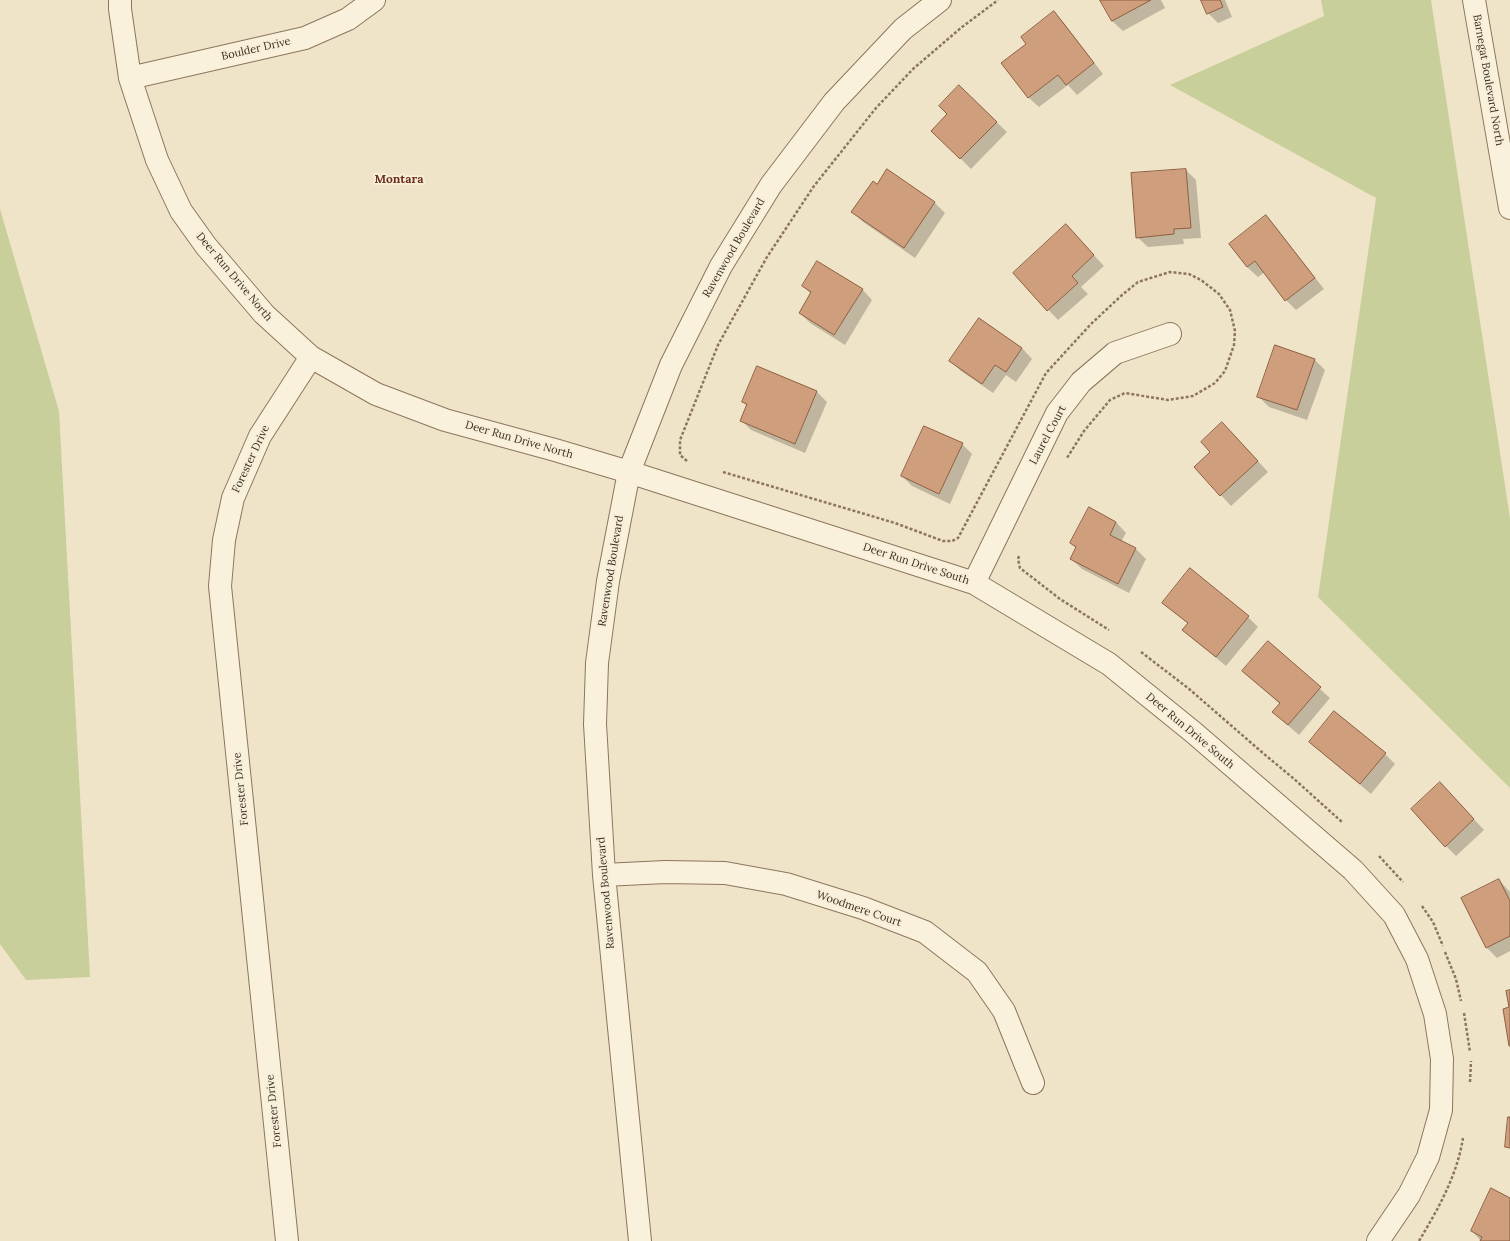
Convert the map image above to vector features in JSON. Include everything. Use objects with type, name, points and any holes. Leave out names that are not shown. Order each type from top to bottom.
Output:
[{"type":"street","name":"Deer Run Drive North","points":[[120,0],[130,78],[157,160],[180,211],[206,246],[264,314],[311,357],[376,394],[445,420],[629,472]]},
{"type":"street","name":"Boulder Drive","points":[[130,78],[305,38],[348,19],[374,0]]},
{"type":"street","name":"Ravenwood Boulevard","points":[[640,1241],[604,875],[595,724],[597,663],[608,581],[629,472],[671,365],[721,266],[771,185],[834,102],[903,29],[940,0]]},
{"type":"street","name":"Barnegat Boulevard North","points":[[1474,0],[1510,208]]},
{"type":"street","name":"Laurel Court","points":[[974,583],[1057,413],[1081,382],[1115,353],[1170,334]]},
{"type":"street","name":"Forester Drive","points":[[287,1241],[220,586],[224,540],[233,498],[260,436],[311,357]]},
{"type":"street","name":"Deer Run Drive South","points":[[629,472],[974,583],[1109,664],[1192,732],[1353,870],[1394,915],[1417,959],[1435,1014],[1442,1059],[1441,1110],[1428,1158],[1409,1195],[1378,1241]]},
{"type":"street","name":"Woodmere Court","points":[[604,875],[665,872],[725,873],[786,884],[863,908],[925,932],[977,972],[1004,1011],[1034,1083]]},
{"type":"path","points":[[687,461],[680,455],[680,440],[718,345],[779,238],[814,186],[876,108],[913,69],[962,27],[998,0]]},
{"type":"path","points":[[717,470],[880,518],[943,541],[952,541],[958,538],[1046,373],[1091,324],[1122,294],[1138,282],[1170,272],[1189,274],[1201,280],[1219,294],[1230,310],[1235,331],[1234,345],[1225,371],[1215,383],[1192,396],[1168,400],[1125,393],[1110,400],[1084,431],[1064,463]]},
{"type":"path","points":[[1021,552],[1018,559],[1020,568],[1060,599],[1111,632]]},
{"type":"path","points":[[1135,649],[1188,688],[1347,826]]},
{"type":"path","points":[[1375,852],[1388,864],[1406,886]]},
{"type":"path","points":[[1421,906],[1433,922],[1456,979],[1467,1029],[1471,1070],[1470,1084]]},
{"type":"path","points":[[1419,1241],[1443,1200],[1455,1169],[1463,1138]]},
{"type":"green space","points":[[1321,0],[1431,0],[1510,518],[1510,788],[1318,597],[1376,198],[1170,85],[1324,16]]},
{"type":"green space","points":[[0,209],[59,411],[90,977],[26,980],[0,944]]},
{"type":"building","points":[[1100,0],[1151,0],[1112,21]]},
{"type":"building","points":[[1201,0],[1220,0],[1223,7],[1207,14]]},
{"type":"building","points":[[1054,11],[1094,63],[1066,85],[1058,75],[1028,98],[1001,63],[1026,44],[1021,37]]},
{"type":"building","points":[[959,85],[997,122],[960,159],[931,131],[947,114],[939,106]]},
{"type":"building","points":[[887,169],[935,202],[904,248],[851,212],[873,181],[877,184]]},
{"type":"building","points":[[1186,169],[1191,228],[1174,229],[1174,234],[1136,238],[1131,173]]},
{"type":"building","points":[[1266,215],[1315,278],[1285,301],[1255,261],[1247,267],[1229,244]]},
{"type":"building","points":[[1066,224],[1094,255],[1072,276],[1078,283],[1047,311],[1013,273]]},
{"type":"building","points":[[817,261],[863,289],[834,335],[799,313],[811,292],[802,286]]},
{"type":"building","points":[[979,318],[1022,348],[1006,372],[995,365],[982,384],[949,361]]},
{"type":"building","points":[[1275,345],[1315,359],[1297,410],[1257,397]]},
{"type":"building","points":[[757,366],[817,391],[795,444],[740,421],[747,404],[742,402]]},
{"type":"building","points":[[1222,422],[1258,461],[1220,496],[1194,467],[1210,452],[1201,442]]},
{"type":"building","points":[[924,426],[963,443],[939,494],[901,476]]},
{"type":"building","points":[[1089,507],[1116,522],[1110,535],[1136,548],[1118,584],[1070,559],[1076,547],[1070,543]]},
{"type":"building","points":[[1190,568],[1249,616],[1216,657],[1182,630],[1188,623],[1162,603]]},
{"type":"building","points":[[1268,641],[1321,687],[1288,725],[1272,712],[1280,703],[1242,671]]},
{"type":"building","points":[[1334,711],[1386,753],[1360,784],[1309,742]]},
{"type":"building","points":[[1440,782],[1474,819],[1445,847],[1411,809]]},
{"type":"building","points":[[1499,879],[1510,901],[1510,936],[1486,948],[1461,898]]},
{"type":"building","points":[[1510,990],[1509,1046],[1503,1009],[1509,1007],[1506,991]]},
{"type":"building","points":[[1508,1117],[1510,1117],[1510,1148],[1505,1147]]},
{"type":"building","points":[[1491,1188],[1510,1198],[1510,1241],[1480,1241],[1482,1237],[1471,1231]]},
{"type":"district","name":"Montara","points":[[399,180]]}]
